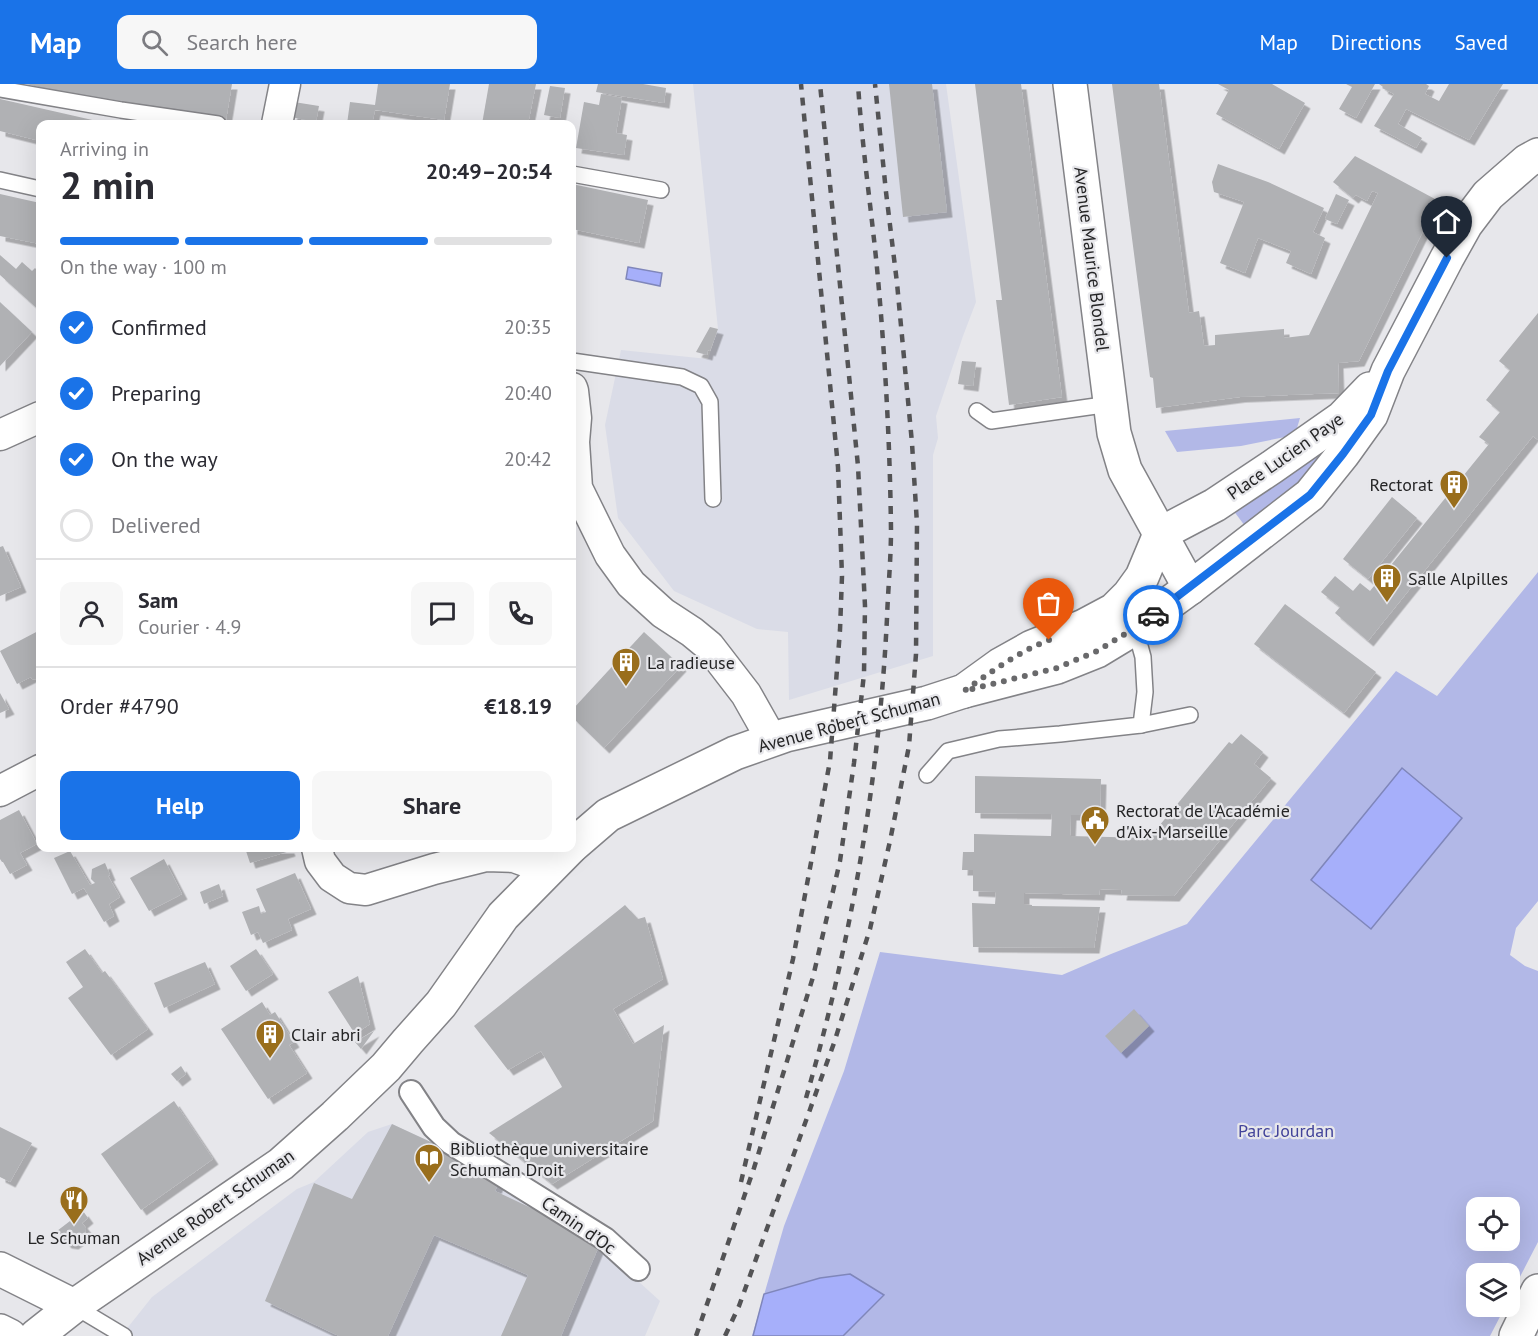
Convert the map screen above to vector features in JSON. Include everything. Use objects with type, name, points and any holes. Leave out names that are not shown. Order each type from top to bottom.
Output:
[{"type":"street","points":[[280,120],[285,84]]},
{"type":"street","name":"Avenue Maurice Blondel","points":[[1070,84],[1112,418]]},
{"type":"street","points":[[1388,371],[1466,225],[1488,195],[1527,161],[1538,155]]},
{"type":"street","name":"Place Lucien Paye","points":[[1160,534],[1215,505],[1342,418],[1388,371]]},
{"type":"street","name":"Place Lucien Paye","points":[[964,691],[1057,668],[1097,651],[1135,628],[1190,588],[1310,495],[1371,415],[1388,371]]},
{"type":"street","points":[[1112,418],[1125,470],[1190,588]]},
{"type":"street","points":[[0,435],[36,419]]},
{"type":"street","points":[[576,493],[610,555],[631,584],[663,614],[709,646],[746,694],[772,740]]},
{"type":"street","name":"Avenue Robert Schuman","points":[[576,843],[608,815],[735,753],[803,730],[927,703],[964,691],[1000,665],[1032,647],[1084,626],[1114,610],[1129,596],[1142,577],[1160,534]]},
{"type":"street","points":[[0,791],[36,772]]},
{"type":"street","points":[[318,852],[320,861],[332,877],[349,888],[366,890],[434,868],[486,856],[563,854]]},
{"type":"street","name":"Avenue Robert Schuman","points":[[36,1336],[74,1306],[281,1164],[335,1116],[386,1066],[441,1004],[503,916],[563,854]]},
{"type":"street","name":"Camin d’Oc","points":[[411,1092],[434,1127],[451,1143],[605,1239],[638,1269]]},
{"type":"street","points":[[0,1269],[74,1306]]},
{"type":"street","points":[[1516,1336],[1538,1291]]},
{"type":"street","points":[[0,1331],[10,1336]]},
{"type":"lane","points":[[0,89],[190,120]]},
{"type":"lane","points":[[576,175],[661,190]]},
{"type":"lane","points":[[0,180],[36,188]]},
{"type":"lane","points":[[576,362],[682,377],[701,386],[710,402],[713,499]]},
{"type":"lane","points":[[977,411],[991,421],[1112,418]]},
{"type":"lane","points":[[1135,628],[1143,657],[1145,692],[1141,725]]},
{"type":"lane","points":[[927,775],[948,752],[999,739],[1141,725],[1190,715]]},
{"type":"lane","points":[[74,1306],[124,1336]]},
{"type":"shaded area","points":[[693,84],[946,84],[976,302],[936,416],[938,438],[933,455],[933,656],[789,700],[788,632],[757,629],[674,591],[618,518],[605,425],[621,350],[708,359],[718,329]]},
{"type":"shaded area","points":[[628,267],[662,273],[660,286],[626,279]]},
{"type":"shaded area","points":[[1402,768],[1462,818],[1371,929],[1311,880]]},
{"type":"shaded area","points":[[392,1124],[502,1175],[601,1241],[627,1271],[660,1301],[645,1336],[121,1336],[152,1297],[297,1189],[314,1182],[368,1132]]},
{"type":"shaded area","points":[[850,1274],[884,1295],[843,1336],[753,1336],[764,1294],[820,1278]]},
{"type":"green space","points":[[1300,418],[1297,428],[1285,437],[1241,446],[1177,452],[1165,431]]},
{"type":"green space","points":[[1346,432],[1251,534],[1230,506]]},
{"type":"green space","name":"Parc Jourdan","points":[[1538,572],[1538,901],[1516,928],[1510,955],[1525,966],[1538,971],[1538,1242],[1520,1277],[1520,1263],[1466,1263],[1466,1317],[1500,1317],[1490,1336],[752,1336],[784,1226],[844,1071],[880,952],[1062,975],[1187,924],[1396,671],[1437,696]]},
{"type":"building","points":[[26,84],[232,84],[226,120]]},
{"type":"building","points":[[378,84],[450,84],[444,120],[375,110],[373,120],[348,120],[350,102],[375,105]]},
{"type":"building","points":[[489,84],[536,84],[529,120],[483,120]]},
{"type":"building","points":[[598,84],[643,84],[666,88],[664,103],[596,92]]},
{"type":"building","points":[[889,84],[932,84],[947,212],[903,217]]},
{"type":"building","points":[[975,84],[1021,84],[1062,397],[1009,405],[996,300],[1002,300]]},
{"type":"building","points":[[1112,84],[1159,84],[1189,313],[1199,311],[1204,346],[1215,345],[1215,335],[1284,329],[1284,338],[1309,335],[1378,193],[1372,191],[1367,201],[1356,195],[1353,198],[1333,182],[1355,156],[1435,199],[1426,216],[1429,219],[1359,361],[1338,363],[1339,393],[1240,397],[1156,408]]},
{"type":"building","points":[[1218,84],[1272,84],[1305,103],[1279,149],[1216,114],[1229,90]]},
{"type":"building","points":[[1346,84],[1375,84],[1356,118],[1339,109],[1352,87]]},
{"type":"building","points":[[1379,84],[1426,84],[1429,86],[1425,94],[1439,101],[1449,84],[1503,84],[1469,140],[1406,109],[1398,124],[1422,138],[1416,148],[1374,126],[1394,94]]},
{"type":"building","points":[[550,86],[565,88],[560,118],[544,115]]},
{"type":"building","points":[[601,94],[622,98],[616,133],[627,135],[624,155],[576,148],[584,102],[599,105]]},
{"type":"building","points":[[0,99],[92,120],[36,120],[36,140],[0,131]]},
{"type":"building","points":[[294,102],[319,106],[316,120],[291,117]]},
{"type":"building","points":[[1218,164],[1268,182],[1324,208],[1313,232],[1325,238],[1311,274],[1286,263],[1291,251],[1258,238],[1245,273],[1220,263],[1244,202],[1214,192],[1212,182]]},
{"type":"building","points":[[576,185],[648,200],[639,243],[576,230]]},
{"type":"building","points":[[0,194],[36,202],[36,243],[0,236]]},
{"type":"building","points":[[1336,194],[1349,200],[1337,224],[1325,219]]},
{"type":"building","points":[[0,255],[16,269],[22,262],[32,271],[35,268],[36,307],[0,275]]},
{"type":"building","points":[[0,302],[32,332],[0,366]]},
{"type":"building","name":"Rectorat","points":[[1538,313],[1538,440],[1533,436],[1368,641],[1335,613],[1340,607],[1321,592],[1335,576],[1353,591],[1360,583],[1370,591],[1489,444],[1479,437],[1500,412],[1486,400],[1510,370],[1499,361]]},
{"type":"building","points":[[710,327],[718,329],[710,351],[708,350],[707,355],[696,352]]},
{"type":"building","points":[[962,361],[976,362],[973,386],[958,384]]},
{"type":"building","points":[[1392,497],[1417,518],[1368,579],[1343,559]]},
{"type":"building","points":[[3,546],[21,587],[0,596],[0,547]]},
{"type":"building","points":[[1285,604],[1376,672],[1344,713],[1254,644]]},
{"type":"building","points":[[36,632],[36,680],[31,677],[17,684],[0,651]]},
{"type":"building","name":"La radieuse","points":[[644,632],[681,666],[604,748],[576,721],[576,706]]},
{"type":"building","points":[[0,693],[9,709],[0,713]]},
{"type":"building","name":"Rectorat de l'Académie d'Aix-Marseille","points":[[1241,734],[1263,752],[1254,764],[1271,778],[1174,896],[1121,895],[1122,890],[1100,889],[1099,895],[1024,893],[1024,904],[1032,906],[1100,907],[1094,948],[973,947],[972,903],[995,904],[996,892],[973,891],[973,870],[962,870],[963,852],[974,852],[974,834],[1051,836],[1052,814],[975,813],[975,776],[1101,779],[1100,815],[1071,815],[1070,836],[1149,838],[1229,742],[1232,744]]},
{"type":"building","points":[[19,810],[36,842],[36,845],[20,853],[27,865],[10,874],[0,859],[0,820]]},
{"type":"building","points":[[71,852],[90,885],[95,883],[91,879],[92,869],[105,863],[110,875],[108,876],[120,897],[109,904],[114,916],[104,922],[84,888],[72,894],[54,858]]},
{"type":"building","points":[[246,852],[287,852],[250,863]]},
{"type":"building","points":[[164,859],[182,894],[149,911],[130,878]]},
{"type":"building","points":[[295,873],[311,909],[288,919],[292,930],[263,943],[258,932],[251,935],[242,912],[259,906],[261,914],[266,912],[256,889]]},
{"type":"building","points":[[219,884],[223,896],[204,904],[200,892]]},
{"type":"building","points":[[625,905],[638,919],[645,917],[663,979],[613,1009],[633,1044],[664,1025],[653,1121],[552,1184],[489,1133],[562,1087],[541,1051],[508,1070],[474,1026]]},
{"type":"building","points":[[85,949],[102,973],[105,971],[148,1029],[111,1055],[68,998],[83,987],[66,962]]},
{"type":"building","points":[[256,949],[273,974],[246,991],[230,966]]},
{"type":"building","points":[[205,962],[215,984],[164,1008],[154,983]]},
{"type":"building","points":[[358,976],[370,1024],[355,1034],[328,992]]},
{"type":"building","name":"Clair abri","points":[[262,1002],[270,1015],[275,1012],[294,1042],[289,1045],[307,1073],[268,1099],[221,1029]]},
{"type":"building","points":[[1134,1009],[1149,1026],[1121,1053],[1105,1036]]},
{"type":"building","points":[[374,1031],[361,1049],[355,1042]]},
{"type":"building","points":[[181,1066],[186,1074],[177,1081],[171,1074]]},
{"type":"building","points":[[174,1101],[213,1159],[141,1210],[101,1154]]},
{"type":"building","points":[[392,1124],[502,1175],[495,1191],[601,1241],[561,1336],[501,1336],[528,1275],[434,1235],[388,1336],[339,1336],[265,1301],[314,1183],[352,1199]]},
{"type":"building","points":[[0,1127],[32,1143],[10,1182],[0,1177]]},
{"type":"building","name":"Le Schuman","points":[[83,1211],[88,1218],[82,1223],[86,1228],[85,1235],[73,1244],[66,1243],[57,1231]]},
{"type":"railway","points":[[741,1182],[793,959],[830,761],[840,630],[842,576],[838,467],[801,84]]},
{"type":"railway","points":[[696,1336],[754,1168],[813,977],[840,861],[864,674],[865,606],[858,466],[820,84]]},
{"type":"railway","points":[[806,1098],[837,980],[870,800],[883,679],[890,563],[891,530],[885,366],[858,84]]},
{"type":"railway","points":[[725,1336],[739,1306],[834,1043],[870,929],[909,746],[916,654],[917,524],[897,283],[875,84]]},
{"type":"way so far","points":[[1049,640],[1000,665],[964,691],[1057,668],[1097,651],[1153,615]]},
{"type":"place","name":"Rectorat","points":[[1454,510]]},
{"type":"place","name":"Salle Alpilles","points":[[1387,604]]},
{"type":"place","name":"La radieuse","points":[[626,688]]},
{"type":"place","name":"Rectorat de l'Académie d'Aix-Marseille","points":[[1095,846]]},
{"type":"place","name":"Clair abri","points":[[270,1060]]},
{"type":"place","name":"Bibliothèque universitaire Schuman Droit","points":[[429,1184]]},
{"type":"place","name":"Le Schuman","points":[[74,1226]]},
{"type":"route","points":[[1153,615],[1310,495],[1371,415],[1388,371],[1447,258]]}]
